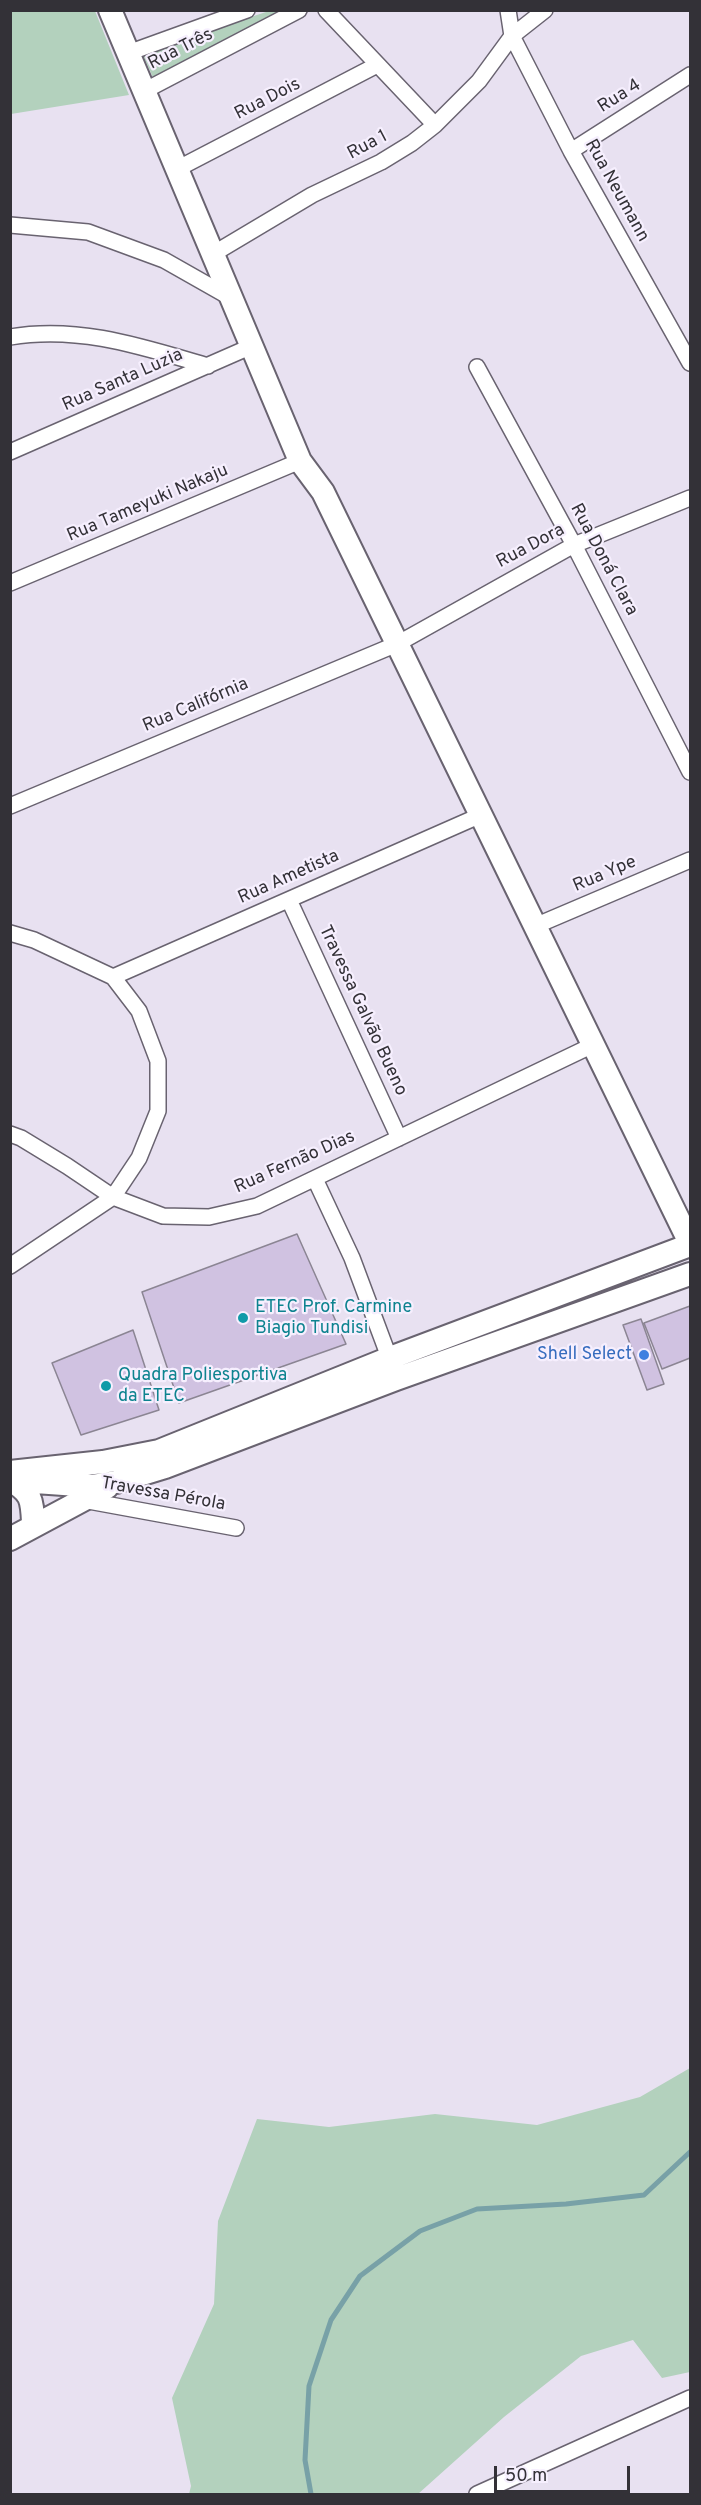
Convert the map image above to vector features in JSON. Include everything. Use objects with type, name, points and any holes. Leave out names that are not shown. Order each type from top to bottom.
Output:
[{"type":"main road","points":[[22,1531],[48,1509],[74,1493],[165,1467],[393,1368],[690,1244],[323,492],[300,461],[110,10]]},
{"type":"main road","points":[[10,1472],[103,1462],[159,1451],[393,1368],[690,1274]]},
{"type":"main road","points":[[74,1493],[79,1474],[103,1462]]},
{"type":"main road","points":[[10,1480],[74,1493]]},
{"type":"main road","points":[[10,1480],[24,1488],[32,1501],[22,1531]]},
{"type":"street","name":"Rua Três","points":[[128,53],[247,10]]},
{"type":"street","name":"Rua Três","points":[[144,91],[299,10]]},
{"type":"street","points":[[326,10],[435,125]]},
{"type":"street","points":[[508,10],[512,36]]},
{"type":"street","name":"Rua 1","points":[[213,254],[312,195],[381,162],[412,143],[435,125],[479,81],[512,36],[545,10]]},
{"type":"street","name":"Rua Neumann","points":[[512,36],[571,151],[690,363]]},
{"type":"street","name":"Rua Dois","points":[[177,169],[377,65]]},
{"type":"street","name":"Rua 4","points":[[571,151],[690,75]]},
{"type":"street","points":[[10,225],[88,232],[164,260],[231,298]]},
{"type":"street","points":[[10,337],[77,333],[126,342],[208,366]]},
{"type":"street","name":"Rua Santa Luzia","points":[[10,452],[252,346]]},
{"type":"street","name":"Rua Doná Clara","points":[[477,367],[574,545],[690,772]]},
{"type":"street","name":"Rua Tameyuki Nakaju","points":[[10,583],[300,461]]},
{"type":"street","name":"Rua Dora","points":[[397,644],[574,545],[690,498]]},
{"type":"street","name":"Rua Califórnia","points":[[10,806],[397,644]]},
{"type":"street","name":"Rua Ametista","points":[[113,977],[481,815]]},
{"type":"street","name":"Rua Ype","points":[[536,926],[690,860]]},
{"type":"street","name":"Travessa Galvão Bueno","points":[[289,900],[399,1138]]},
{"type":"street","points":[[10,933],[34,940],[113,977],[140,1011],[158,1061],[158,1111],[139,1158],[113,1197],[10,1266]]},
{"type":"street","name":"Rua Fernão Dias","points":[[10,1134],[40,1149],[113,1197],[163,1216],[209,1217],[256,1206],[593,1045]]},
{"type":"street","points":[[315,1179],[352,1258],[393,1368]]},
{"type":"street","name":"Travessa Pérola","points":[[74,1493],[236,1528]]},
{"type":"street","points":[[477,2494],[690,2398]]},
{"type":"green space","points":[[11,10],[95,11],[129,95],[11,114]]},
{"type":"green space","points":[[269,11],[283,11],[155,82],[142,53]]},
{"type":"green space","points":[[690,2068],[690,2372],[662,2378],[633,2340],[581,2356],[504,2417],[418,2494],[189,2494],[191,2486],[172,2398],[214,2304],[218,2221],[257,2119],[329,2127],[435,2114],[537,2125],[640,2097]]},
{"type":"building","name":"ETEC Prof. Carmine Biagio Tundisi","points":[[297,1234],[346,1344],[179,1403],[142,1292]]},
{"type":"building","points":[[690,1306],[690,1358],[662,1369],[644,1323]]},
{"type":"building","name":"Shell Select","points":[[641,1319],[664,1384],[647,1390],[623,1325]]},
{"type":"building","name":"Quadra Poliesportiva da ETEC","points":[[133,1330],[159,1410],[81,1435],[52,1363]]},
{"type":"waterway","points":[[311,2494],[305,2460],[309,2386],[331,2320],[360,2276],[420,2231],[477,2209],[566,2204],[644,2195],[690,2152]]},
{"type":"place","name":"ETEC Prof. Carmine Biagio Tundisi","points":[[243,1318]]},
{"type":"place","name":"Shell Select","points":[[644,1355]]},
{"type":"place","name":"Quadra Poliesportiva da ETEC","points":[[106,1386]]}]
